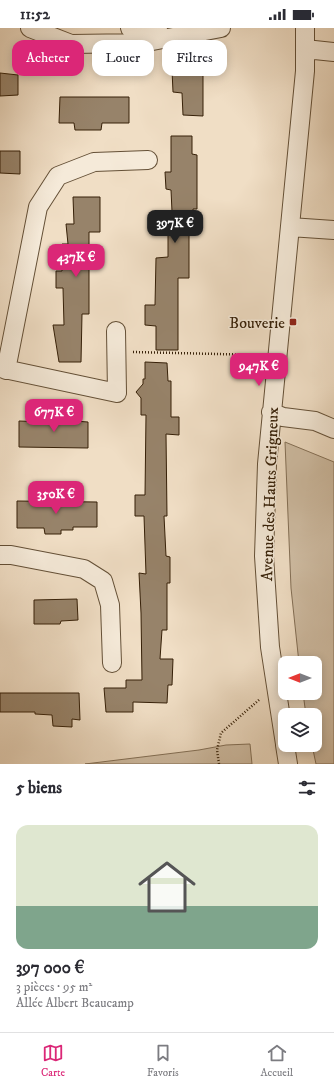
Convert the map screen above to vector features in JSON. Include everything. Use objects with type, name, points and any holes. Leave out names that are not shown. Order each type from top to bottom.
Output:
[{"type":"street","points":[[30,28],[71,44],[142,43],[221,28]]},
{"type":"street","points":[[130,28],[134,31],[154,31],[169,28]]},
{"type":"street","name":"Avenue des Hauts Grigneux","points":[[279,708],[270,647],[264,556],[267,464],[305,71],[305,28]]},
{"type":"street","points":[[305,49],[334,52]]},
{"type":"street","points":[[116,331],[117,393],[3,369],[38,207],[58,176],[94,162],[148,160]]},
{"type":"street","points":[[290,227],[334,230]]},
{"type":"street","points":[[271,412],[283,417],[315,421],[334,429]]},
{"type":"street","points":[[0,555],[11,555],[84,569],[103,580],[110,605],[112,662]]},
{"type":"street","name":"Avenue des Hauts Grigneux","points":[[286,752],[288,764]]},
{"type":"path","points":[[116,352],[261,355]]},
{"type":"path","points":[[219,764],[217,750],[221,733],[276,685]]},
{"type":"shaded area","points":[[285,442],[334,462],[334,764],[316,764],[313,752],[322,752],[322,708],[305,708],[304,700],[322,700],[322,656],[298,656],[291,588]]},
{"type":"shaded area","points":[[250,744],[252,764],[85,764],[199,750],[226,745]]},
{"type":"building","points":[[0,73],[18,76],[18,95],[0,96]]},
{"type":"building","points":[[172,76],[203,76],[203,116],[183,115],[182,93],[173,92]]},
{"type":"building","points":[[60,97],[129,97],[129,123],[102,123],[101,130],[75,130],[74,123],[59,123]]},
{"type":"building","points":[[171,136],[192,136],[192,154],[197,155],[197,209],[193,209],[193,227],[189,227],[189,278],[178,278],[178,350],[156,350],[156,326],[145,325],[145,305],[155,305],[156,258],[168,257],[168,233],[173,233],[171,190],[166,189],[165,172],[171,172]]},
{"type":"building","points":[[0,151],[20,151],[20,174],[0,173]]},
{"type":"building","points":[[73,197],[100,197],[100,232],[89,232],[89,314],[82,314],[81,362],[59,362],[53,325],[64,325],[63,288],[56,288],[56,271],[62,271],[62,244],[68,244],[66,224],[74,224]]},
{"type":"building","points":[[145,362],[167,363],[168,381],[171,381],[171,417],[179,417],[179,435],[166,434],[167,516],[164,516],[166,556],[170,557],[170,583],[167,583],[167,630],[162,630],[160,659],[173,659],[172,685],[168,685],[167,703],[133,702],[133,712],[106,712],[104,688],[126,688],[126,680],[142,680],[139,573],[146,574],[144,516],[135,516],[135,495],[145,495],[146,415],[141,415],[141,398],[136,392],[143,384],[143,379],[145,379]]},
{"type":"building","points":[[45,414],[61,414],[61,420],[88,422],[88,448],[19,447],[19,421],[45,422]]},
{"type":"building","points":[[17,501],[97,502],[97,527],[73,527],[73,530],[61,530],[61,534],[45,534],[44,528],[17,528]]},
{"type":"building","points":[[77,599],[78,620],[61,621],[60,624],[34,624],[34,600]]},
{"type":"building","points":[[0,693],[79,693],[80,720],[72,719],[72,727],[53,726],[52,715],[35,714],[35,712],[0,712]]},
{"type":"place","name":"Bouverie","points":[[293,322]]}]
